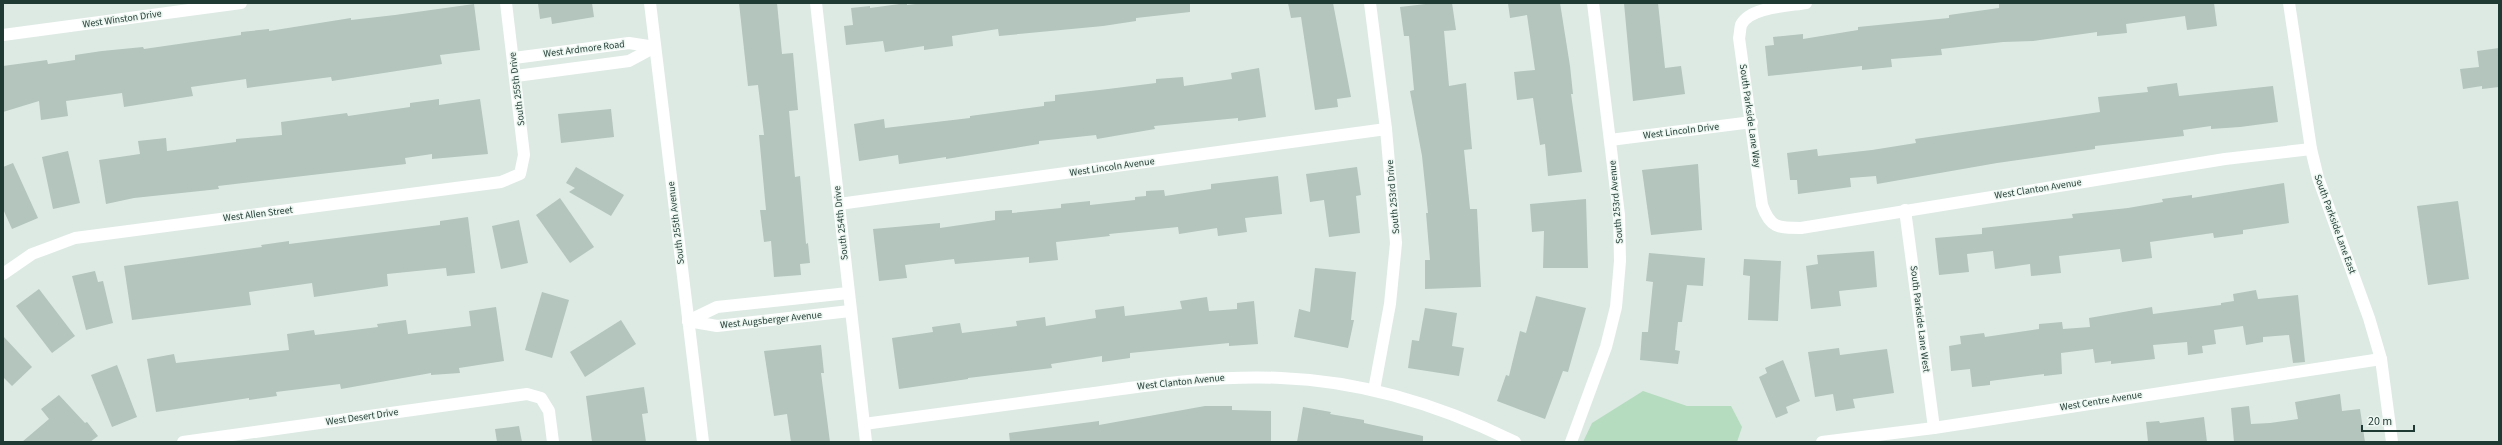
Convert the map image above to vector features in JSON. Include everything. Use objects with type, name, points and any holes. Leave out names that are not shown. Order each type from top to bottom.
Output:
[{"type":"street","name":"West Winston Drive","points":[[3,35],[241,3]]},
{"type":"street","name":"South 255th Drive","points":[[506,3],[514,58],[524,155],[520,174]]},
{"type":"street","name":"South 255th Avenue","points":[[650,3],[703,442]]},
{"type":"street","name":"South 254th Drive","points":[[816,3],[866,442]]},
{"type":"street","name":"South 253rd Drive","points":[[1370,3],[1386,129],[1396,243],[1390,304],[1374,390]]},
{"type":"street","name":"South 253rd Avenue","points":[[1571,442],[1604,354],[1616,307],[1620,239],[1610,140],[1592,3]]},
{"type":"street","name":"South Parkside Lane Way","points":[[1767,220],[1762,205],[1752,122],[1739,38],[1742,24],[1750,15],[1762,10],[1806,3]]},
{"type":"street","name":"South Parkside Lane East","points":[[2289,3],[2311,149],[2318,178],[2369,318],[2380,359],[2392,442]]},
{"type":"street","name":"West Ardmore Road","points":[[514,58],[629,43],[655,48]]},
{"type":"street","name":"West Ardmore Road","points":[[516,76],[629,62],[655,48]]},
{"type":"street","name":"West Lincoln Drive","points":[[1610,140],[1752,122]]},
{"type":"street","name":"West Lincoln Avenue","points":[[838,204],[1386,129]]},
{"type":"street","name":"West Clanton Avenue","points":[[1767,220],[1780,228],[1801,228],[2225,159],[2311,149]]},
{"type":"street","name":"West Allen Street","points":[[3,274],[32,254],[75,238],[501,182],[520,174]]},
{"type":"street","name":"South Parkside Lane West","points":[[1905,210],[1934,428]]},
{"type":"street","name":"West Augsberger Avenue","points":[[688,321],[717,307],[848,293]]},
{"type":"street","name":"West Augsberger Avenue","points":[[688,321],[717,326],[850,311]]},
{"type":"street","name":"West Centre Avenue","points":[[1822,442],[1934,428],[2380,359]]},
{"type":"street","name":"West Clanton Avenue","points":[[864,424],[1208,378],[1283,378],[1374,390],[1442,410],[1514,442]]},
{"type":"street","name":"West Desert Drive","points":[[183,442],[527,394],[541,398],[549,411],[553,442]]},
{"type":"green space","points":[[1643,391],[1687,406],[1731,406],[1742,427],[1737,442],[1583,442],[1592,423]]},
{"type":"building","points":[[538,3],[592,3],[594,17],[552,24],[551,17],[540,19]]},
{"type":"building","points":[[739,3],[777,3],[782,54],[793,53],[798,110],[789,111],[795,177],[800,176],[806,244],[808,243],[810,263],[800,264],[801,275],[774,277],[771,241],[764,242],[760,210],[766,210],[759,135],[764,135],[758,85],[748,86]]},
{"type":"building","points":[[907,3],[907,5],[924,3],[1190,3],[1190,12],[1136,18],[1136,21],[1103,26],[999,36],[998,29],[952,36],[953,46],[924,50],[924,46],[885,52],[883,41],[846,45],[844,26],[853,25],[851,8],[870,6],[870,8]]},
{"type":"building","points":[[1288,3],[1333,3],[1351,97],[1337,99],[1338,107],[1315,110],[1301,17],[1291,18]]},
{"type":"building","points":[[1434,3],[1452,3],[1456,30],[1444,31],[1449,86],[1466,83],[1472,149],[1464,150],[1470,209],[1477,209],[1481,287],[1425,289],[1425,260],[1430,260],[1426,213],[1428,213],[1422,156],[1410,91],[1414,90],[1409,36],[1404,36],[1400,7]]},
{"type":"building","points":[[1508,3],[1560,3],[1570,66],[1573,94],[1571,94],[1582,172],[1548,176],[1545,144],[1540,145],[1533,98],[1517,100],[1514,72],[1535,70],[1527,15],[1510,18]]},
{"type":"building","points":[[1624,3],[1658,3],[1665,68],[1681,66],[1685,94],[1633,101]]},
{"type":"building","points":[[1999,3],[2214,3],[2217,26],[2187,30],[2185,16],[2126,24],[2127,33],[2097,36],[2097,32],[2033,41],[2003,42],[1941,49],[1942,55],[1891,59],[1892,67],[1862,70],[1862,66],[1768,76],[1765,46],[1774,45],[1773,37],[1803,34],[1803,39],[1858,30],[1858,27],[1949,18],[1949,15],[1999,8]]},
{"type":"building","points":[[474,4],[480,50],[440,55],[442,64],[332,81],[331,77],[247,88],[246,79],[191,87],[193,96],[124,107],[122,93],[66,101],[68,116],[41,120],[39,101],[3,112],[3,66],[47,60],[48,64],[75,60],[75,55],[102,51],[143,47],[144,49],[241,35],[241,32],[269,29],[269,31],[351,18],[351,20]]},
{"type":"building","points":[[2499,48],[2499,87],[2482,89],[2482,86],[2463,89],[2460,69],[2479,67],[2477,51]]},
{"type":"building","points":[[1259,68],[1266,117],[1238,121],[1238,118],[1154,126],[1155,129],[1097,139],[1096,135],[1039,141],[1039,144],[946,159],[946,157],[899,164],[898,155],[859,161],[854,124],[884,119],[885,128],[970,118],[970,116],[1044,106],[1044,102],[1055,101],[1055,95],[1156,83],[1156,79],[1183,77],[1184,86],[1232,79],[1231,73]]},
{"type":"building","points":[[2177,83],[2179,96],[2273,86],[2278,122],[2240,127],[2211,129],[2211,126],[2183,130],[2184,136],[2095,146],[2095,149],[1997,163],[1877,184],[1876,176],[1850,178],[1851,187],[1798,194],[1797,180],[1790,180],[1787,153],[1817,149],[1818,156],[1872,150],[1916,143],[1915,139],[2100,112],[2098,97],[2148,92],[2147,87]]},
{"type":"building","points":[[439,99],[439,105],[480,99],[488,154],[432,159],[432,154],[405,158],[406,164],[218,186],[219,189],[134,198],[106,204],[99,160],[140,154],[138,141],[166,138],[167,151],[236,142],[236,139],[282,135],[281,122],[347,113],[348,116],[410,107],[410,103]]},
{"type":"building","points":[[611,109],[614,137],[561,143],[558,114]]},
{"type":"building","points":[[68,151],[80,203],[53,209],[42,157]]},
{"type":"building","points":[[13,163],[38,218],[12,229],[3,209],[3,167]]},
{"type":"building","points":[[1698,164],[1702,230],[1651,235],[1642,170]]},
{"type":"building","points":[[576,167],[624,195],[611,216],[569,192],[575,188],[566,183]]},
{"type":"building","points":[[1357,167],[1361,195],[1356,196],[1360,233],[1329,237],[1324,200],[1310,202],[1306,174]]},
{"type":"building","points":[[1278,176],[1282,214],[1245,218],[1247,232],[1218,236],[1217,228],[1179,234],[1178,227],[1109,234],[1110,236],[1056,242],[1058,260],[1029,263],[1029,257],[955,264],[954,259],[905,265],[907,278],[879,281],[873,229],[940,223],[940,228],[995,220],[995,211],[1012,210],[1012,213],[1061,208],[1061,204],[1090,201],[1090,205],[1135,200],[1135,197],[1146,196],[1146,191],[1164,190],[1165,196],[1211,189],[1211,184]]},
{"type":"building","points":[[2284,183],[2289,223],[2243,230],[2243,234],[2214,238],[2213,233],[2150,242],[2152,258],[2122,262],[2120,249],[2059,256],[2061,273],[2031,276],[2030,264],[1995,269],[1993,251],[1967,254],[1969,272],[1939,275],[1935,238],[1982,234],[1982,228],[2073,218],[2072,214],[2128,208],[2163,202],[2162,199],[2192,195],[2192,198]]},
{"type":"building","points":[[560,198],[594,247],[570,263],[536,215]]},
{"type":"building","points":[[1586,199],[1588,268],[1543,268],[1544,231],[1532,232],[1530,204]]},
{"type":"building","points":[[2458,201],[2469,279],[2428,285],[2417,206]]},
{"type":"building","points":[[468,217],[475,273],[447,276],[446,268],[387,274],[388,286],[314,297],[312,283],[249,292],[251,305],[132,320],[124,266],[262,247],[261,245],[289,241],[289,244],[440,225],[440,221]]},
{"type":"building","points":[[519,220],[528,263],[501,269],[492,226]]},
{"type":"building","points":[[1874,251],[1877,287],[1839,291],[1841,306],[1811,309],[1806,266],[1818,264],[1817,255]]},
{"type":"building","points":[[1649,253],[1705,258],[1703,286],[1687,285],[1682,322],[1678,322],[1675,350],[1680,351],[1678,364],[1640,360],[1642,332],[1648,332],[1653,282],[1646,281]]},
{"type":"building","points":[[1744,259],[1781,261],[1778,321],[1748,320],[1750,276],[1743,275]]},
{"type":"building","points":[[1315,268],[1356,272],[1351,320],[1354,320],[1348,348],[1294,337],[1299,309],[1310,312]]},
{"type":"building","points":[[95,271],[98,282],[103,281],[113,323],[86,330],[72,276]]},
{"type":"building","points":[[39,289],[75,336],[52,353],[16,306]]},
{"type":"building","points":[[2256,290],[2258,299],[2298,295],[2305,362],[2293,363],[2289,335],[2263,337],[2263,342],[2246,345],[2243,326],[2214,330],[2216,344],[2202,346],[2203,353],[2188,355],[2187,342],[2153,345],[2155,359],[2111,364],[2111,361],[2095,363],[2093,349],[2061,353],[2062,374],[2044,376],[2044,374],[1990,381],[1990,385],[1972,387],[1970,369],[1951,371],[1949,346],[1961,344],[1960,336],[1984,333],[1985,337],[2039,329],[2039,324],[2062,322],[2063,329],[2090,327],[2089,318],[2152,307],[2153,314],[2221,305],[2221,303],[2234,301],[2233,294]]},
{"type":"building","points":[[542,292],[569,300],[552,358],[525,350]]},
{"type":"building","points":[[1536,296],[1586,308],[1568,372],[1563,371],[1545,419],[1497,401],[1506,375],[1509,376],[1520,331],[1526,333]]},
{"type":"building","points":[[1207,297],[1209,311],[1237,309],[1237,303],[1254,301],[1258,344],[1229,346],[1229,343],[1130,353],[1130,358],[1102,362],[1102,356],[1051,364],[1052,368],[968,378],[899,389],[892,338],[933,332],[932,327],[960,323],[962,333],[1017,326],[1016,321],[1045,317],[1046,326],[1096,318],[1095,310],[1124,306],[1125,316],[1182,309],[1180,301]]},
{"type":"building","points":[[496,307],[504,361],[459,368],[460,373],[431,375],[431,373],[341,389],[340,384],[276,392],[277,396],[249,400],[249,398],[156,412],[147,359],[174,354],[176,363],[289,350],[287,334],[314,330],[315,335],[378,327],[377,324],[406,320],[408,334],[471,326],[469,311]]},
{"type":"building","points":[[1425,308],[1457,313],[1452,346],[1464,348],[1459,376],[1408,368],[1412,340],[1419,341]]},
{"type":"building","points":[[621,320],[636,344],[585,377],[570,352]]},
{"type":"building","points":[[3,336],[32,367],[12,386],[3,377]]},
{"type":"building","points":[[821,345],[824,373],[821,373],[830,442],[791,442],[787,414],[774,416],[764,351]]},
{"type":"building","points":[[1839,348],[1840,355],[1887,349],[1894,393],[1853,399],[1855,408],[1836,411],[1833,394],[1815,397],[1808,352]]},
{"type":"building","points":[[1783,360],[1800,401],[1786,407],[1788,413],[1776,418],[1759,377],[1767,373],[1765,368]]},
{"type":"building","points":[[117,365],[137,417],[112,427],[91,375]]},
{"type":"building","points":[[644,387],[648,413],[642,414],[646,442],[592,442],[586,396]]},
{"type":"building","points":[[2340,394],[2342,411],[2360,409],[2365,442],[2234,442],[2231,408],[2249,406],[2251,424],[2270,423],[2298,419],[2295,402]]},
{"type":"building","points":[[59,395],[85,423],[87,422],[98,436],[90,442],[22,442],[49,419],[41,409]]},
{"type":"building","points":[[1205,406],[1232,406],[1232,410],[1271,411],[1271,442],[1010,442],[1009,433],[1099,421],[1099,425]]},
{"type":"building","points":[[1303,407],[1331,412],[1330,414],[1364,420],[1364,423],[1423,436],[1423,442],[1297,442]]},
{"type":"building","points":[[2204,417],[2207,442],[2148,442],[2146,422],[2159,421],[2160,423]]},
{"type":"building","points":[[519,426],[522,442],[497,442],[495,429]]}]
